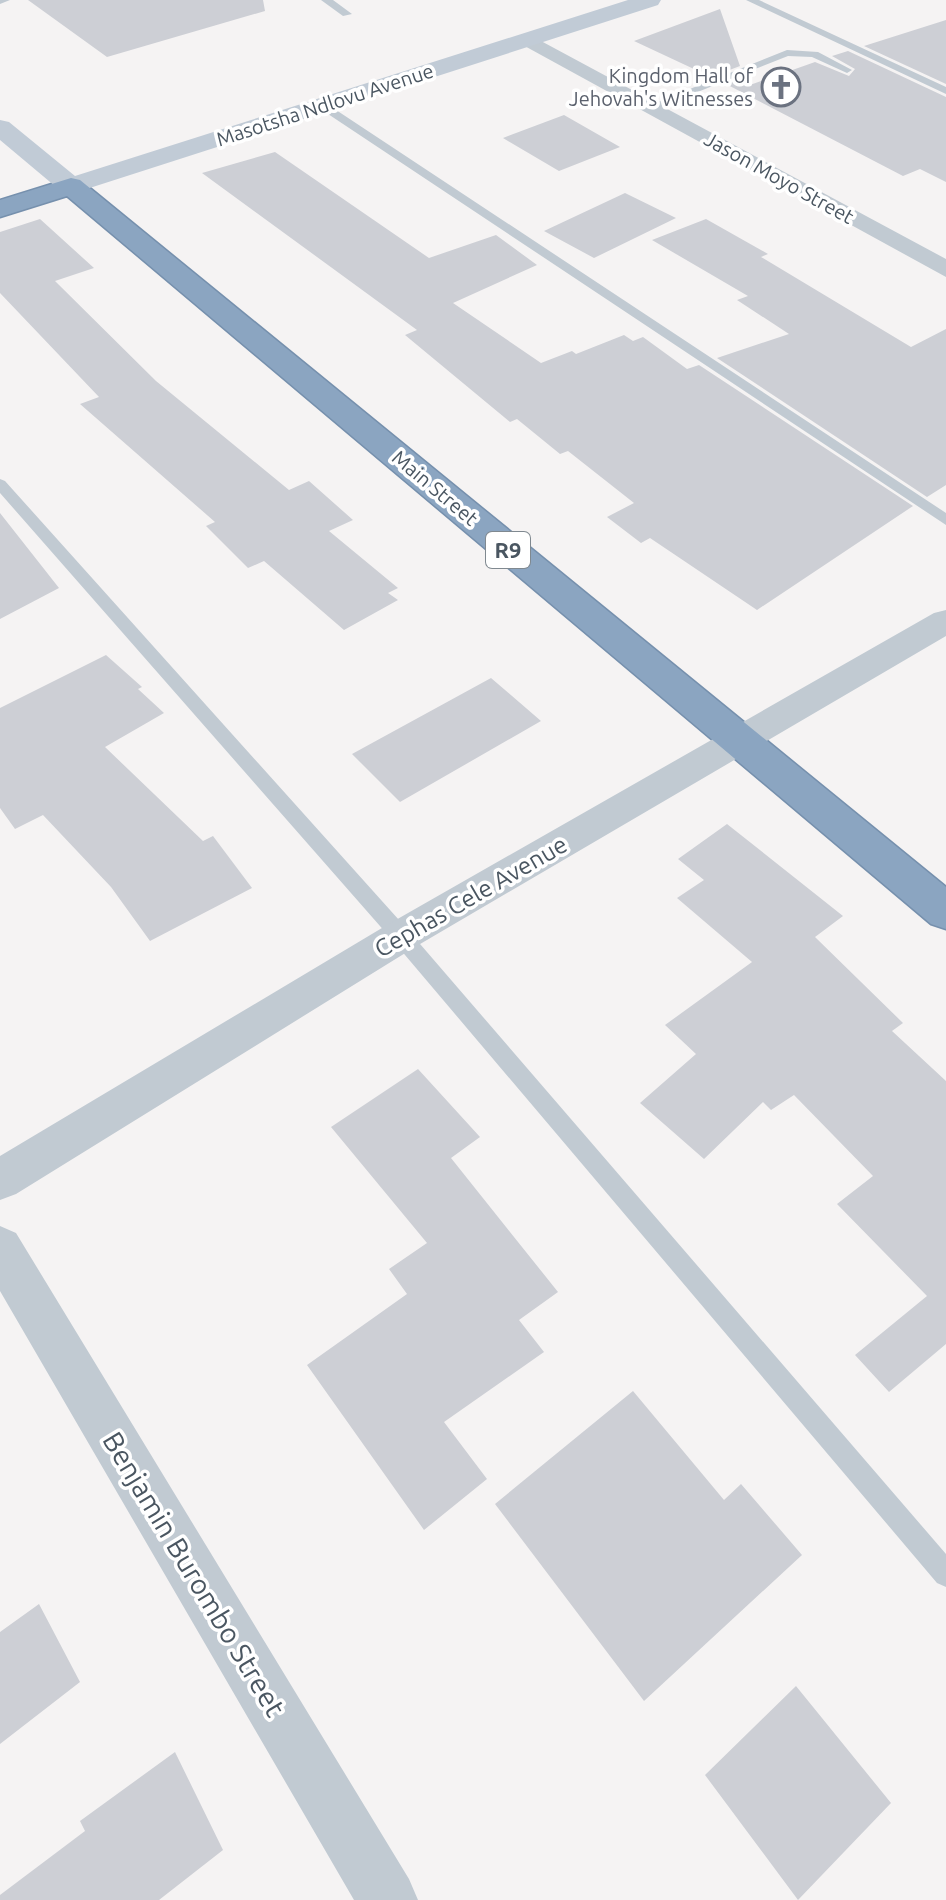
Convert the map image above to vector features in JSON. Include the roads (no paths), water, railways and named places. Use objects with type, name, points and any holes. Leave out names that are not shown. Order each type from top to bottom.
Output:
[{"type":"highway","name":"Masotsha Ndlovu Avenue","points":[[0,209],[71,186]]},
{"type":"highway","name":"Main Street","points":[[71,186],[737,742],[946,912]]},
{"type":"street","name":"Masotsha Ndlovu Avenue","points":[[71,186],[650,0]]},
{"type":"street","name":"Jason Moyo Street","points":[[528,40],[946,269]]},
{"type":"street","points":[[0,127],[71,186]]},
{"type":"street","name":"Cephas Cele Avenue","points":[[0,1180],[401,936],[946,621]]},
{"type":"street","name":"Benjamin Burombo Street","points":[[0,1248],[388,1900]]},
{"type":"lane","points":[[326,0],[347,14]]},
{"type":"lane","points":[[751,0],[946,91]]},
{"type":"lane","points":[[651,107],[787,53],[814,54],[847,70]]},
{"type":"lane","points":[[323,106],[946,520]]},
{"type":"lane","points":[[0,484],[401,936],[946,1574]]},
{"type":"place","name":"Kingdom Hall of Jehovah's Witnesses","points":[[781,87]]}]
